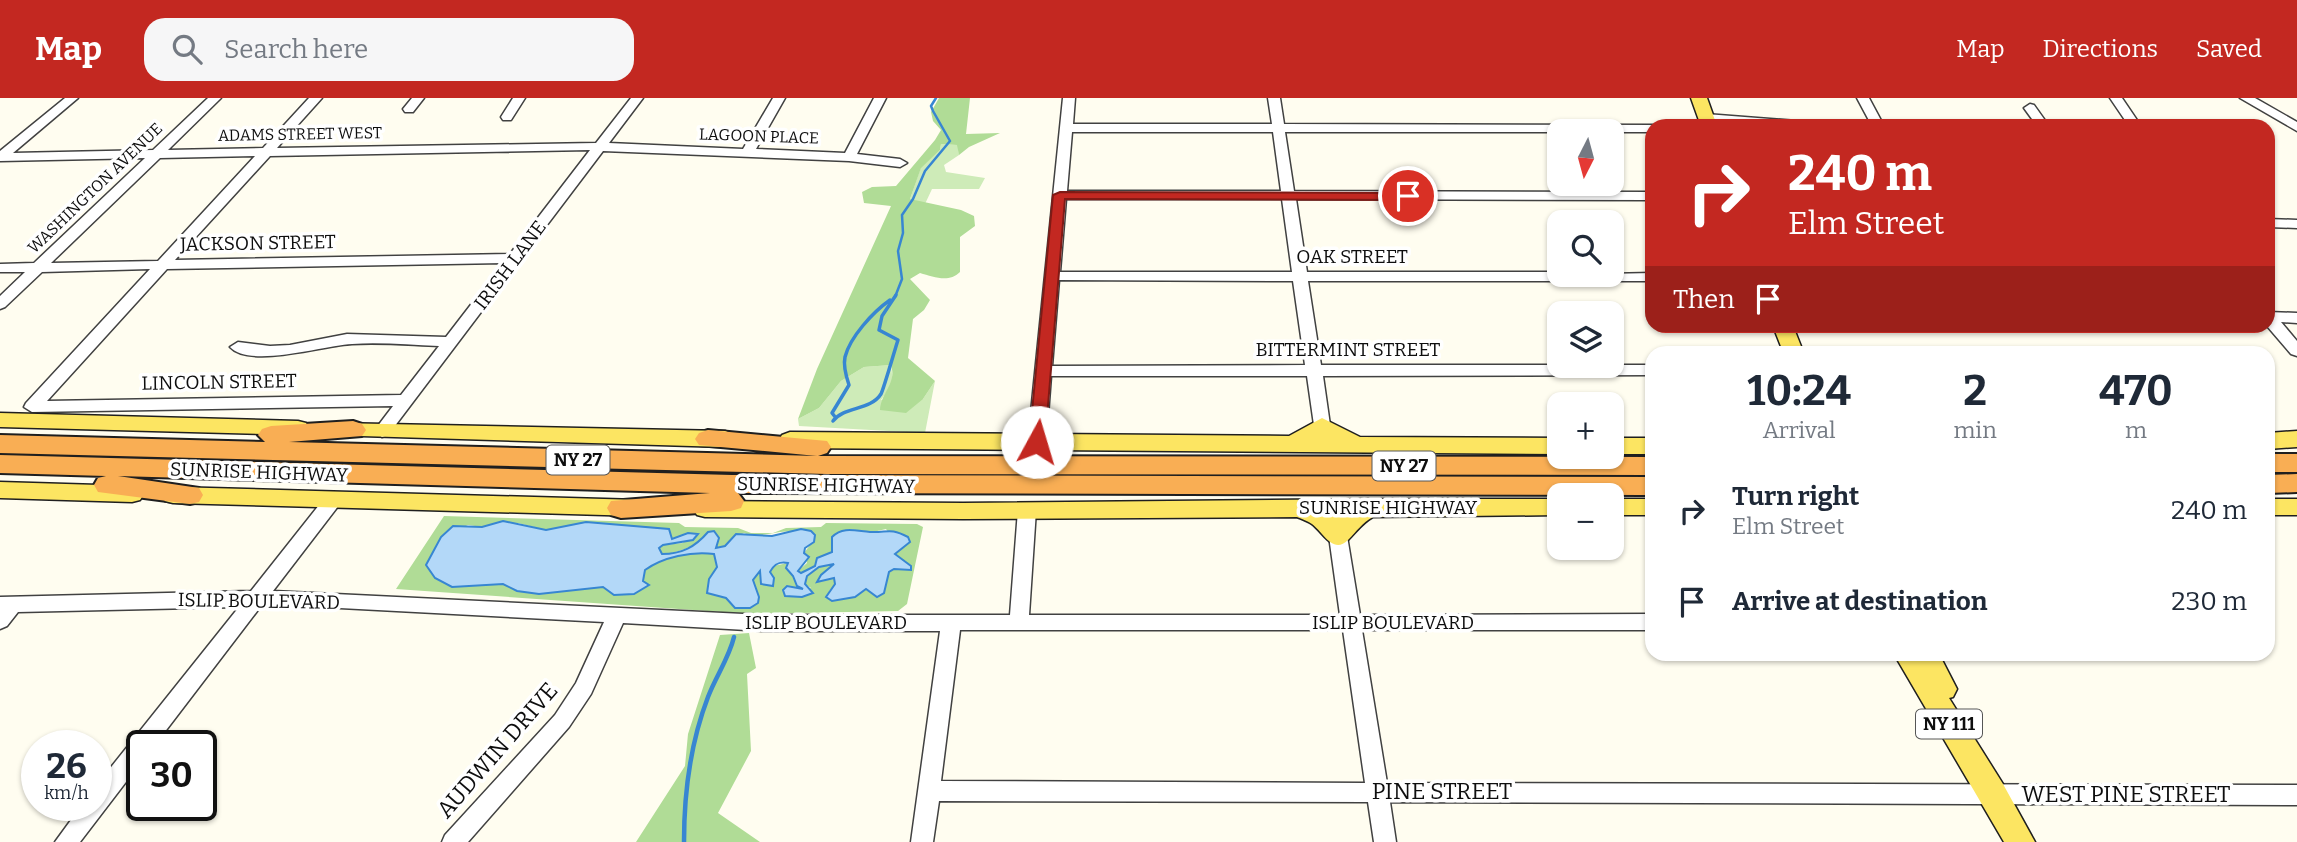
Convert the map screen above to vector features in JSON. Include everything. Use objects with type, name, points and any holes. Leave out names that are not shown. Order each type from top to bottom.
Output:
[{"type":"highway","points":[[0,442],[189,433],[290,435],[353,430]]},
{"type":"highway","points":[[708,439],[800,447],[1029,455],[1156,466]]},
{"type":"highway","name":"SUNRISE HIGHWAY","points":[[0,442],[653,462],[1645,466]]},
{"type":"highway","points":[[2275,463],[2297,463]]},
{"type":"highway","name":"SUNRISE HIGHWAY","points":[[0,464],[697,483],[1645,486]]},
{"type":"highway","points":[[0,479],[141,487],[190,495]]},
{"type":"highway","points":[[2275,484],[2297,483]]},
{"type":"highway","points":[[621,508],[699,501],[835,502],[991,496],[1090,486]]},
{"type":"main road","points":[[1699,98],[1707,119]]},
{"type":"main road","points":[[0,420],[708,439],[1547,446]]},
{"type":"main road","points":[[1288,445],[1307,438],[1322,425],[1360,446]]},
{"type":"main road","points":[[2275,441],[2297,439]]},
{"type":"main road","points":[[1624,446],[1645,446]]},
{"type":"main road","name":"SUNRISE HIGHWAY","points":[[0,490],[621,508],[1027,510],[1547,507]]},
{"type":"main road","points":[[1292,507],[1320,517],[1338,536],[1348,521],[1371,507]]},
{"type":"main road","points":[[1624,507],[1645,507]]},
{"type":"main road","points":[[2275,507],[2297,507]]},
{"type":"main road","name":"NY 111","points":[[1911,661],[2020,842]]},
{"type":"main road","name":"NY 111","points":[[1930,661],[1993,793]]},
{"type":"street","points":[[0,157],[72,98]]},
{"type":"street","name":"WASHINGTON AVENUE","points":[[0,304],[215,98]]},
{"type":"street","points":[[163,264],[316,98]]},
{"type":"street","points":[[409,109],[418,98]]},
{"type":"street","points":[[507,117],[520,98]]},
{"type":"street","name":"IRISH LANE","points":[[382,431],[637,98]]},
{"type":"street","points":[[747,153],[779,98]]},
{"type":"street","points":[[849,157],[880,98]]},
{"type":"street","points":[[1037,442],[1069,98]]},
{"type":"street","points":[[1274,98],[1322,425]]},
{"type":"street","points":[[1863,98],[1874,119]]},
{"type":"street","points":[[2116,98],[2130,119]]},
{"type":"street","points":[[2246,98],[2297,127]]},
{"type":"street","points":[[2030,108],[2038,119]]},
{"type":"street","points":[[1066,128],[1645,128]]},
{"type":"street","name":"ADAMS STREET WEST","points":[[0,157],[600,147]]},
{"type":"street","name":"LAGOON PLACE","points":[[600,147],[849,157],[900,163]]},
{"type":"street","points":[[1060,195],[1645,196]]},
{"type":"street","points":[[2275,223],[2297,224]]},
{"type":"street","name":"JACKSON STREET","points":[[0,268],[516,258]]},
{"type":"street","name":"LINCOLN STREET","points":[[163,264],[32,407],[407,400]]},
{"type":"street","name":"OAK STREET","points":[[1052,276],[1645,277]]},
{"type":"street","points":[[2275,317],[2297,318]]},
{"type":"street","points":[[2275,325],[2297,351]]},
{"type":"street","points":[[238,347],[270,351],[290,350],[347,339],[376,338],[452,342]]},
{"type":"street","name":"BITTERMINT STREET","points":[[1045,370],[1645,370]]},
{"type":"street","points":[[112,782],[333,500]]},
{"type":"street","points":[[1019,622],[1027,510]]},
{"type":"street","points":[[1338,536],[1385,842]]},
{"type":"street","name":"ISLIP BOULEVARD","points":[[7,604],[257,598],[742,623],[1645,622]]},
{"type":"street","points":[[0,621],[7,604]]},
{"type":"street","name":"AUDWIN DRIVE","points":[[453,842],[562,720],[584,688],[616,617]]},
{"type":"street","points":[[922,842],[951,622]]},
{"type":"street","name":"PINE STREET","points":[[928,791],[1955,793]]},
{"type":"street","name":"WEST PINE STREET","points":[[1955,793],[2297,795]]},
{"type":"street","points":[[66,842],[82,821]]},
{"type":"green space","points":[[939,98],[970,98],[966,134],[1000,133],[969,147],[959,155],[957,145],[941,144],[940,150],[921,168],[910,199],[961,210],[974,216],[975,226],[960,237],[960,272],[946,278],[920,273],[910,279],[930,300],[924,310],[913,319],[908,358],[935,381],[923,399],[906,413],[880,410],[892,378],[891,365],[864,367],[841,381],[819,408],[798,419],[817,369],[891,206],[864,203],[862,192],[872,187],[896,186],[935,140],[941,130],[933,121],[931,112]]},
{"type":"green space","points":[[941,144],[958,145],[959,155],[944,165],[946,172],[985,178],[979,189],[932,189],[925,204],[910,199],[921,167],[940,150]]},
{"type":"green space","points":[[891,365],[893,383],[881,400],[923,399],[935,381],[925,433],[799,426],[798,419],[819,408],[841,381],[864,367]]},
{"type":"green space","points":[[444,516],[679,523],[685,527],[738,528],[751,533],[821,527],[826,523],[917,524],[923,527],[907,604],[898,611],[750,614],[396,589]],"holes":[[[586,522],[668,529],[672,539],[688,533],[683,543],[663,545],[659,548],[662,554],[709,542],[716,542],[715,548],[725,546],[731,539],[744,533],[758,535],[790,532],[810,545],[804,553],[807,563],[798,571],[801,573],[815,566],[822,556],[832,552],[831,543],[849,529],[873,532],[886,529],[901,550],[895,554],[910,566],[910,570],[894,569],[889,572],[884,593],[865,589],[855,597],[829,591],[836,584],[834,578],[819,582],[821,575],[835,564],[827,564],[816,568],[807,576],[805,584],[811,588],[785,596],[783,589],[804,589],[789,572],[788,563],[773,566],[770,572],[761,574],[760,570],[753,580],[758,602],[735,608],[726,598],[707,593],[709,579],[717,567],[714,554],[688,554],[661,561],[645,569],[643,581],[649,585],[614,595],[603,587],[539,594],[517,591],[503,584],[426,565],[441,537],[468,525],[482,527],[518,523],[546,530]]]},
{"type":"green space","points":[[749,633],[756,668],[747,674],[751,751],[718,813],[760,842],[636,842],[685,766],[688,734],[720,635]]},
{"type":"water","points":[[503,521],[546,530],[586,522],[669,529],[672,539],[688,533],[698,534],[693,540],[663,545],[659,548],[662,554],[688,549],[708,532],[714,531],[719,538],[716,548],[725,546],[736,534],[772,536],[801,529],[811,531],[815,535],[814,542],[805,548],[804,553],[809,557],[798,571],[801,573],[815,566],[817,558],[832,552],[832,537],[841,531],[892,531],[908,537],[910,542],[895,554],[911,566],[911,570],[894,569],[889,572],[884,593],[877,597],[866,589],[855,597],[832,601],[826,597],[835,584],[834,578],[817,582],[834,564],[819,567],[807,576],[805,584],[813,593],[802,597],[785,596],[783,590],[787,586],[803,589],[797,586],[786,568],[788,563],[779,563],[770,572],[774,578],[773,586],[761,584],[760,571],[753,580],[759,597],[758,603],[750,608],[735,608],[726,598],[707,593],[709,579],[717,567],[714,554],[678,556],[652,565],[645,570],[643,581],[649,585],[634,594],[614,595],[603,587],[539,594],[517,591],[503,584],[452,587],[435,578],[426,565],[441,537],[453,526],[482,527]]},
{"type":"waterway","points":[[895,296],[902,279],[898,251],[903,233],[902,215],[913,199],[925,171],[950,141],[931,106],[936,98]]},
{"type":"waterway","points":[[836,418],[870,403],[881,394],[898,340],[879,330],[882,316],[895,296]]},
{"type":"waterway","points":[[836,418],[832,413],[849,385],[844,364],[848,349],[863,326],[890,300]]},
{"type":"waterway","points":[[833,421],[836,418]]},
{"type":"waterway","points":[[684,842],[685,805],[692,750],[708,697],[734,637]]},
{"type":"route","points":[[1037,442],[1060,195],[1408,196]]}]
